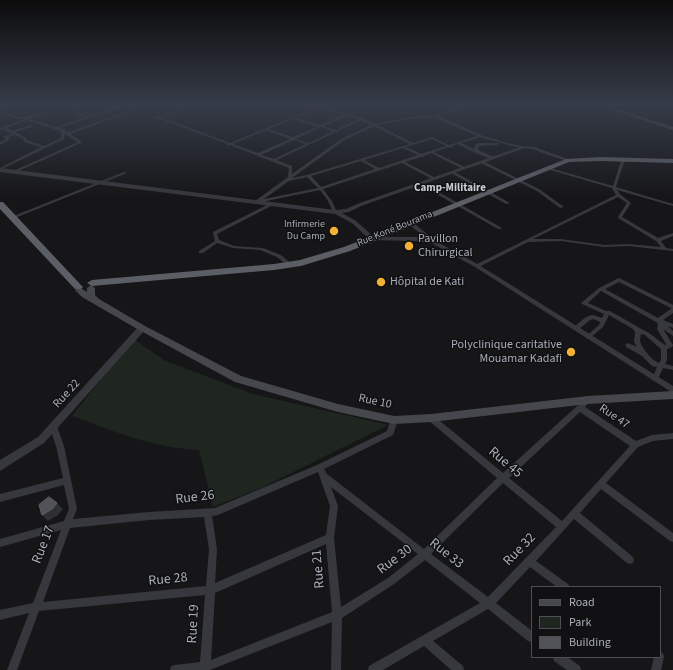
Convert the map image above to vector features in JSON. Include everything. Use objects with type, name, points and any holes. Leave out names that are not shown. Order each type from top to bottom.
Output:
[{"type":"highway","name":"Rue Koné Bourama","points":[[85,286],[111,281],[290,265],[329,256],[565,162],[623,159],[673,161]]},
{"type":"highway","points":[[0,204],[66,275],[85,286]]},
{"type":"main road","name":"Rue 10","points":[[85,286],[95,300],[142,328],[238,379],[338,408],[394,420],[431,418],[588,400],[673,395]]},
{"type":"street","points":[[8,139],[5,138],[10,135]]},
{"type":"street","points":[[18,135],[25,141],[43,147]]},
{"type":"street","points":[[0,170],[63,138],[63,135]]},
{"type":"street","points":[[13,172],[80,142],[72,135]]},
{"type":"street","points":[[203,135],[291,167],[290,180]]},
{"type":"street","points":[[228,145],[251,135]]},
{"type":"street","points":[[283,135],[309,144]]},
{"type":"street","points":[[257,155],[301,135]]},
{"type":"street","points":[[273,161],[327,135]]},
{"type":"street","points":[[257,202],[290,180],[316,158],[342,140],[352,135]]},
{"type":"street","points":[[395,135],[413,144]]},
{"type":"street","points":[[257,202],[322,188],[451,147],[480,136],[511,145]]},
{"type":"street","points":[[290,180],[308,176],[432,138],[451,147]]},
{"type":"street","points":[[0,144],[8,139],[13,140]]},
{"type":"street","points":[[460,144],[493,158]]},
{"type":"street","points":[[480,153],[476,149],[476,145],[479,144],[511,145],[533,148],[565,162],[569,174]]},
{"type":"street","points":[[403,147],[422,156]]},
{"type":"street","points":[[335,212],[351,208],[525,147]]},
{"type":"street","points":[[432,153],[464,168]]},
{"type":"street","points":[[623,159],[614,188],[618,195],[629,203],[620,217],[658,240],[664,248]]},
{"type":"street","points":[[362,160],[379,170]]},
{"type":"street","points":[[403,162],[433,178]]},
{"type":"street","points":[[482,162],[538,190],[562,207]]},
{"type":"street","points":[[548,168],[673,205]]},
{"type":"street","points":[[0,170],[335,212],[346,217],[372,239],[425,238]]},
{"type":"street","points":[[13,218],[125,172]]},
{"type":"street","points":[[452,172],[508,203]]},
{"type":"street","points":[[308,176],[322,188],[331,202],[335,212]]},
{"type":"street","points":[[420,183],[500,228]]},
{"type":"street","points":[[476,266],[618,195],[633,194]]},
{"type":"street","points":[[217,241],[215,233],[271,204]]},
{"type":"street","points":[[346,217],[351,208]]},
{"type":"street","points":[[410,223],[425,238],[476,266],[673,390]]},
{"type":"street","points":[[658,240],[673,234]]},
{"type":"street","points":[[527,241],[561,240],[604,246],[628,245],[673,250]]},
{"type":"street","points":[[201,252],[217,241]]},
{"type":"street","points":[[217,241],[233,247],[261,249],[279,256],[290,265]]},
{"type":"street","points":[[655,379],[664,360],[664,348],[648,334],[636,329],[608,312],[607,313],[584,303],[610,283],[620,280],[673,309],[660,322],[660,329],[670,345],[664,348]]},
{"type":"street","points":[[602,289],[660,322],[673,326]]},
{"type":"street","points":[[588,337],[601,326],[607,313]]},
{"type":"street","points":[[576,329],[588,319],[593,317],[603,321]]},
{"type":"street","points":[[660,322],[673,334]]},
{"type":"street","name":"Rue 22","points":[[0,466],[41,440],[142,328]]},
{"type":"street","points":[[636,329],[638,332],[637,342],[644,354]]},
{"type":"street","points":[[628,344],[644,354],[654,364],[673,368]]},
{"type":"street","name":"Rue 30","points":[[174,670],[205,667],[337,615],[391,581],[424,555],[503,478],[588,400]]},
{"type":"street","name":"Rue 47","points":[[580,408],[635,445]]},
{"type":"street","name":"Rue 45","points":[[431,418],[562,527]]},
{"type":"street","name":"Rue 26","points":[[0,543],[67,524],[149,516],[215,512],[320,467],[390,433],[394,420]]},
{"type":"street","name":"Rue 17","points":[[12,670],[73,509],[60,446],[53,426]]},
{"type":"street","name":"Rue 32","points":[[372,670],[488,604],[562,527],[635,445],[652,438],[673,436]]},
{"type":"street","name":"Rue 21","points":[[320,467],[334,506],[330,538],[337,615],[336,670]]},
{"type":"street","name":"Rue 33","points":[[324,477],[531,636]]},
{"type":"street","points":[[0,498],[67,481]]},
{"type":"street","points":[[601,484],[673,538]]},
{"type":"street","name":"Rue 19","points":[[205,667],[213,549],[207,512]]},
{"type":"street","points":[[574,514],[630,560]]},
{"type":"street","name":"Rue 28","points":[[0,615],[36,607],[210,590],[330,538]]},
{"type":"street","points":[[529,561],[564,586]]},
{"type":"street","points":[[425,640],[459,670]]},
{"type":"street","points":[[559,658],[576,670]]},
{"type":"street","points":[[656,670],[659,658]]},
{"type":"green space","points":[[133,339],[166,361],[253,394],[388,425],[261,488],[213,507],[199,450],[182,449],[134,438],[72,416]]},
{"type":"building","points":[[49,497],[57,503],[52,509],[42,515],[39,505]]},
{"type":"place","name":"Infirmerie Du Camp","points":[[334,231]]},
{"type":"place","name":"Pavillon Chirurgical","points":[[409,246]]},
{"type":"place","name":"Hôpital de Kati","points":[[381,282]]},
{"type":"place","name":"Polyclinique caritative Mouamar Kadafi","points":[[571,352]]},
{"type":"district","name":"Camp-Militaire","points":[[450,189]]}]
